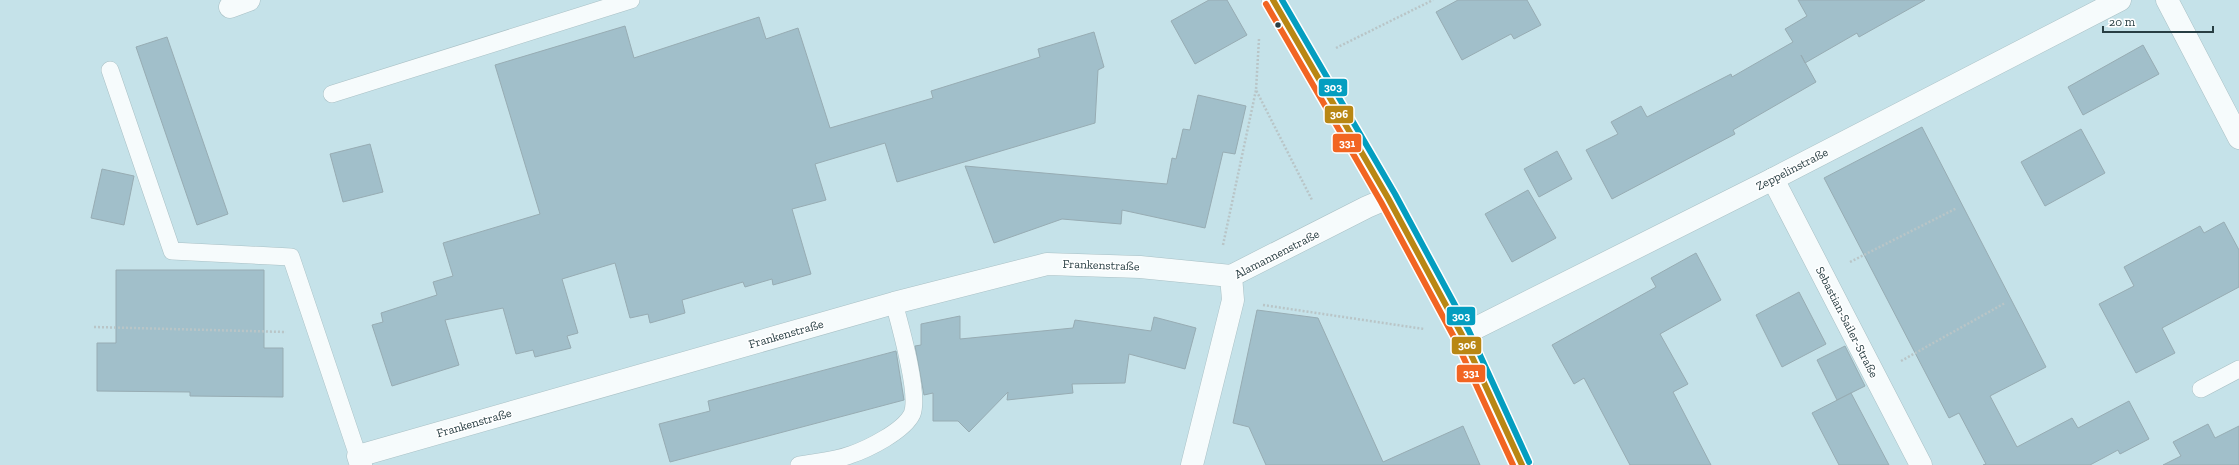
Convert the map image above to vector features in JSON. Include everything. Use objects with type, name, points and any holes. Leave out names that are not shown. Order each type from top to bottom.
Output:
[{"type":"street","name":"Zeppelinstraße","points":[[1462,335],[1773,179],[2120,0]]},
{"type":"street","points":[[2167,0],[2239,138]]},
{"type":"street","points":[[1277,7],[1388,198],[1462,335],[1522,465]]},
{"type":"street","name":"Sebastian-Sailer-Straße","points":[[1773,179],[1921,465]]},
{"type":"street","name":"Alamannenstraße","points":[[1192,465],[1234,300],[1231,276],[1327,229],[1367,207],[1388,198]]},
{"type":"street","name":"Frankenstraße","points":[[360,461],[894,303],[1047,264],[1140,267],[1231,276]]},
{"type":"lane","points":[[332,94],[630,0]]},
{"type":"lane","points":[[110,70],[172,251],[291,257],[360,461]]},
{"type":"lane","points":[[799,465],[850,456],[899,430],[912,413],[912,392],[907,350],[894,303]]},
{"type":"lane","points":[[2201,389],[2239,369]]},
{"type":"path","points":[[1309,61],[1432,0]]},
{"type":"path","points":[[1231,276],[1223,245],[1256,90],[1260,27],[1277,7]]},
{"type":"path","points":[[1256,90],[1327,229]]},
{"type":"path","points":[[1823,276],[1957,208]]},
{"type":"path","points":[[1234,300],[1462,335]]},
{"type":"path","points":[[1875,376],[2005,303]]},
{"type":"path","points":[[94,327],[317,333]]},
{"type":"building","points":[[1209,0],[1227,0],[1247,35],[1195,64],[1171,21]]},
{"type":"building","points":[[1458,0],[1527,0],[1541,25],[1514,39],[1511,34],[1462,60],[1436,12]]},
{"type":"building","points":[[1798,0],[1925,0],[1859,37],[1857,33],[1805,63],[1816,82],[1733,130],[1735,134],[1612,199],[1586,150],[1618,134],[1611,122],[1641,106],[1647,117],[1731,74],[1732,77],[1793,42],[1785,29],[1807,16]]},
{"type":"building","points":[[759,17],[766,39],[798,28],[830,128],[933,98],[931,91],[1040,57],[1038,49],[1094,32],[1104,67],[1098,70],[1095,123],[897,182],[885,143],[815,164],[826,200],[792,209],[811,274],[773,285],[772,279],[745,287],[743,282],[682,300],[685,313],[650,323],[648,314],[630,318],[615,263],[562,279],[578,333],[567,336],[571,348],[535,357],[533,350],[516,354],[503,308],[445,320],[459,365],[392,386],[372,325],[383,322],[381,313],[437,295],[433,282],[453,276],[443,243],[540,214],[495,65],[625,26],[634,58]]},
{"type":"building","points":[[167,37],[228,214],[197,225],[136,47]]},
{"type":"building","points":[[2143,45],[2159,74],[2083,115],[2068,87]]},
{"type":"building","points":[[1198,95],[1246,106],[1235,154],[1223,152],[1205,228],[1122,210],[1121,224],[1062,219],[994,243],[965,166],[1167,184],[1172,158],[1176,159],[1183,129],[1190,130]]},
{"type":"building","points":[[1922,127],[2046,367],[1990,396],[2017,447],[2072,418],[2078,428],[2129,401],[2149,439],[2120,454],[2118,450],[2090,465],[1983,465],[1986,464],[1959,413],[1949,418],[1824,178]]},
{"type":"building","points":[[2081,129],[2105,173],[2045,206],[2021,162]]},
{"type":"building","points":[[370,144],[383,192],[343,202],[330,154]]},
{"type":"building","points":[[1557,151],[1572,179],[1539,197],[1524,169]]},
{"type":"building","points":[[102,169],[134,176],[124,225],[91,218]]},
{"type":"building","points":[[1528,190],[1556,238],[1512,262],[1485,214]]},
{"type":"building","points":[[2224,222],[2239,250],[2239,287],[2162,328],[2175,353],[2136,373],[2099,304],[2134,286],[2124,267],[2200,226],[2204,233]]},
{"type":"building","points":[[1696,253],[1721,300],[1660,334],[1688,384],[1673,392],[1711,465],[1630,465],[1584,378],[1574,384],[1552,345],[1656,287],[1651,278]]},
{"type":"building","points":[[116,270],[264,270],[264,348],[283,348],[283,397],[190,396],[190,392],[97,391],[97,343],[116,343]]},
{"type":"building","points":[[1799,292],[1826,344],[1782,367],[1756,315]]},
{"type":"building","points":[[1257,310],[1318,318],[1383,462],[1463,426],[1480,465],[1266,465],[1249,427],[1233,423]]},
{"type":"building","points":[[960,316],[960,339],[1073,328],[1075,320],[1151,331],[1154,317],[1196,328],[1185,369],[1129,354],[1125,383],[1072,384],[1073,393],[1007,400],[1008,392],[969,432],[958,421],[933,421],[933,393],[924,395],[915,346],[921,345],[921,324]]},
{"type":"building","points":[[1845,346],[1865,386],[1837,400],[1817,360]]},
{"type":"building","points":[[896,351],[904,400],[670,462],[659,424],[710,411],[708,401]]},
{"type":"building","points":[[1851,393],[1889,465],[1839,465],[1812,413]]},
{"type":"building","points":[[2208,424],[2215,438],[2239,426],[2239,465],[2163,465],[2181,456],[2173,442]]},
{"type":"transit line","name":"306","points":[[1273,0],[1388,198],[1462,335],[1522,465]]},
{"type":"transit line","name":"303","points":[[1282,0],[1395,194],[1469,331],[1529,462]]},
{"type":"transit line","name":"331","points":[[1266,4],[1381,202],[1455,339],[1513,465]]}]
